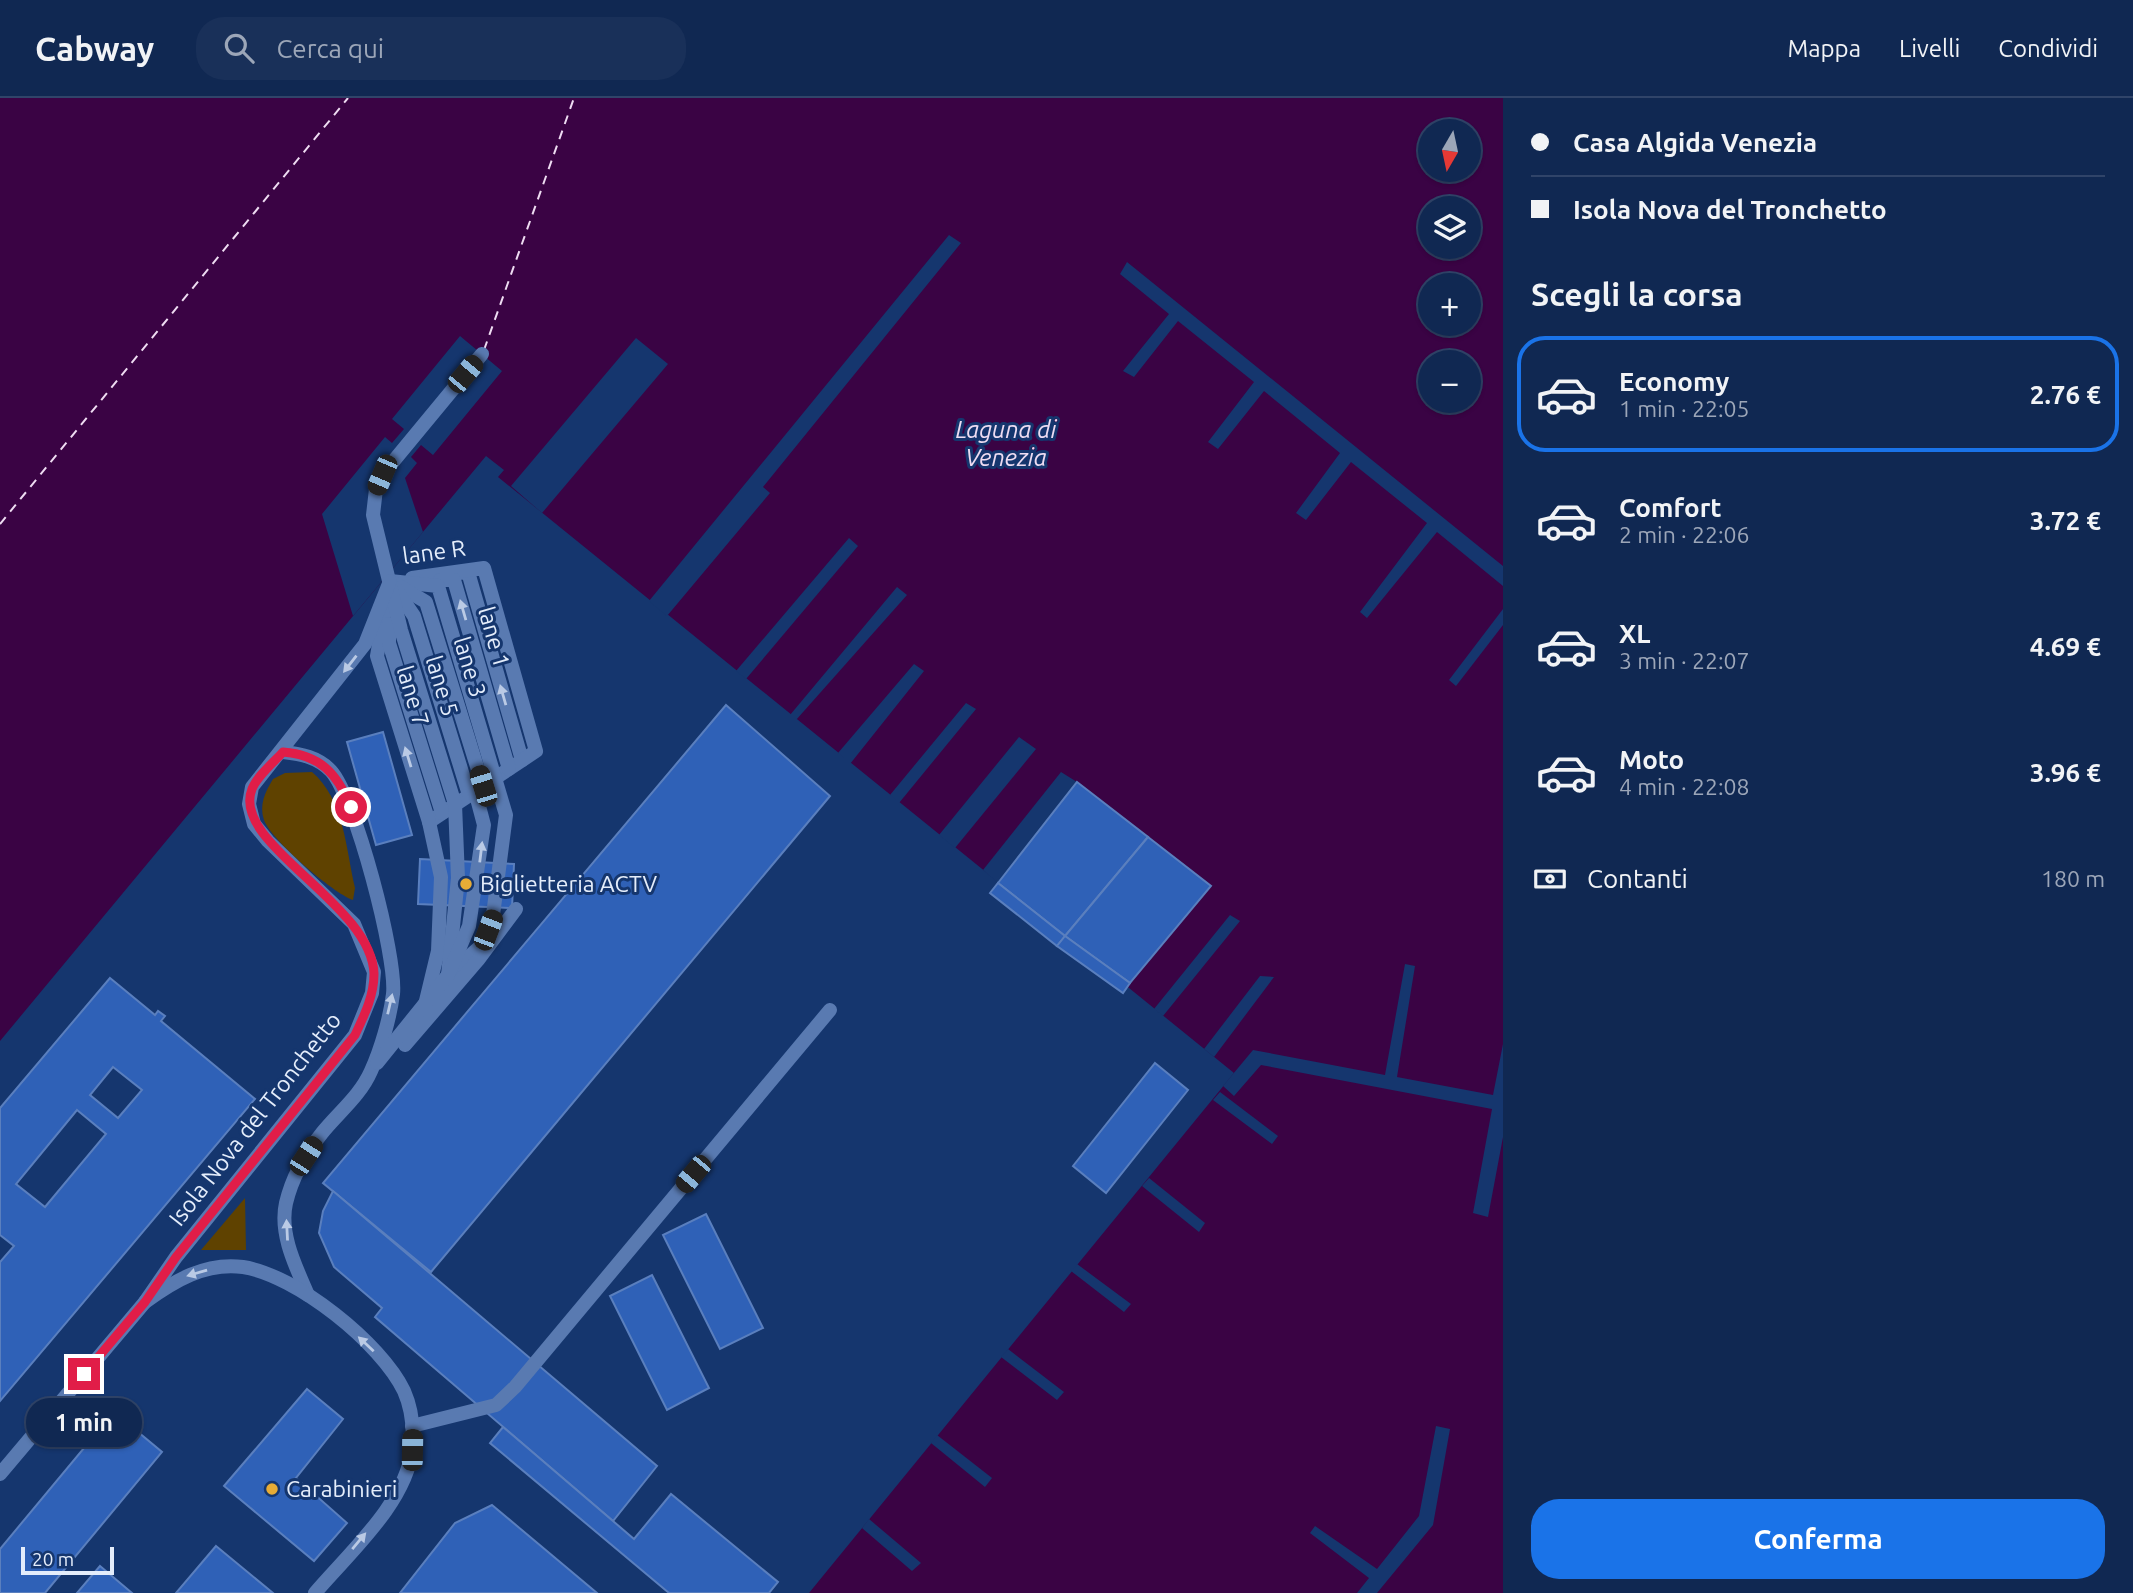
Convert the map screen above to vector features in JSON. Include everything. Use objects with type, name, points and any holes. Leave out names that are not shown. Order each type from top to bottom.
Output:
[{"type":"street","points":[[448,975],[458,878],[449,808],[389,643],[390,581],[373,515],[376,489],[382,475],[482,354]]},
{"type":"street","name":"lane R","points":[[484,568],[536,751],[522,760],[468,572],[390,581],[484,568]]},
{"type":"street","points":[[283,752],[365,644],[390,581]]},
{"type":"street","points":[[372,1070],[448,975],[482,944],[493,915],[506,814],[502,774],[438,586],[390,581]]},
{"type":"street","points":[[390,581],[414,616],[476,791],[484,825],[468,926],[448,975]]},
{"type":"street","name":"lane 7","points":[[390,581],[377,656],[429,822],[441,877],[438,951],[425,1005]]},
{"type":"street","name":"Isola Nova del Tronchetto","points":[[0,1474],[145,1302],[176,1257],[355,1035],[372,993],[374,972],[354,924],[268,841],[254,824],[249,804],[252,787],[283,752],[301,754],[325,765],[344,789],[379,910],[393,993],[372,1070],[358,1094],[320,1135],[296,1172],[286,1206],[288,1245],[308,1295]]},
{"type":"street","points":[[429,822],[522,760]]},
{"type":"street","points":[[358,1094],[478,960],[516,909]]},
{"type":"street","points":[[412,1426],[496,1405],[515,1387],[831,1010]]},
{"type":"street","name":"Isola Nova del Tronchetto","points":[[145,1302],[175,1280],[204,1270],[241,1267],[275,1275],[308,1295],[387,1364],[404,1391],[412,1426],[412,1450],[406,1476],[391,1503],[316,1593]]},
{"type":"shaded area","points":[[312,772],[323,783],[337,810],[355,888],[353,900],[304,865],[278,840],[264,820],[264,799],[273,779],[285,773]]},
{"type":"shaded area","points":[[245,1198],[246,1250],[201,1250]]},
{"type":"water","name":"Laguna di Venezia","points":[[0,98],[1503,98],[1503,1593],[809,1593],[1234,1073],[498,477],[504,470],[486,456],[0,1041]]},
{"type":"pier","points":[[949,235],[961,243],[763,487],[770,493],[667,616],[649,601]]},
{"type":"pier","points":[[1127,262],[1503,566],[1503,586],[1437,532],[1367,618],[1360,612],[1427,523],[1351,462],[1306,520],[1296,513],[1340,453],[1264,391],[1218,449],[1208,442],[1254,382],[1178,321],[1134,377],[1123,371],[1169,314],[1120,274]]},
{"type":"pier","points":[[460,336],[502,371],[433,455],[421,445],[411,457],[417,463],[405,478],[423,532],[353,616],[322,514],[385,437],[392,443],[404,429],[392,419]]},
{"type":"pier","points":[[636,338],[668,364],[542,513],[511,486]]},
{"type":"pier","points":[[849,538],[858,546],[746,679],[736,671]]},
{"type":"pier","points":[[897,587],[907,595],[796,720],[790,715]]},
{"type":"pier","points":[[1503,609],[1503,625],[1456,686],[1449,680]]},
{"type":"pier","points":[[914,664],[924,671],[850,764],[838,753]]},
{"type":"pier","points":[[966,703],[976,709],[899,803],[890,795]]},
{"type":"pier","points":[[1019,737],[1036,749],[955,848],[939,835]]},
{"type":"pier","points":[[1061,772],[1077,782],[998,883],[983,870]]},
{"type":"pier","points":[[1230,915],[1240,921],[1163,1016],[1154,1009]]},
{"type":"pier","points":[[1405,964],[1415,966],[1397,1077],[1493,1095],[1503,1044],[1503,1137],[1488,1217],[1473,1213],[1492,1109],[1261,1065],[1234,1096],[1223,1086],[1253,1050],[1385,1075]]},
{"type":"pier","points":[[1260,976],[1274,977],[1214,1057],[1204,1049]]},
{"type":"pier","points":[[1220,1092],[1278,1136],[1272,1144],[1213,1100]]},
{"type":"pier","points":[[1149,1178],[1205,1223],[1199,1232],[1142,1186]]},
{"type":"pier","points":[[1077,1264],[1131,1304],[1124,1312],[1071,1271]]},
{"type":"pier","points":[[1008,1349],[1064,1392],[1057,1400],[1001,1357]]},
{"type":"pier","points":[[1436,1426],[1450,1429],[1433,1525],[1377,1593],[1357,1593],[1369,1578],[1310,1533],[1315,1526],[1377,1569],[1419,1516]]},
{"type":"pier","points":[[937,1435],[992,1478],[985,1487],[931,1443]]},
{"type":"pier","points":[[869,1519],[921,1563],[912,1571],[862,1528]]},
{"type":"building","points":[[726,705],[830,796],[431,1272],[323,1183]]},
{"type":"building","points":[[383,732],[412,835],[376,845],[347,742]]},
{"type":"building","points":[[1077,782],[1148,837],[1065,936],[998,883]]},
{"type":"building","points":[[1148,837],[1211,886],[1130,983],[1065,936]]},
{"type":"building","name":"Biglietteria ACTV","points":[[420,859],[514,864],[512,908],[418,904]]},
{"type":"building","points":[[998,883],[1065,936],[1057,946],[990,893]]},
{"type":"building","points":[[1065,936],[1130,983],[1123,993],[1057,946]]},
{"type":"building","points":[[110,978],[155,1015],[158,1011],[165,1016],[161,1021],[255,1099],[0,1401],[0,1262],[14,1246],[0,1235],[0,1108]],"holes":[[[113,1067],[142,1090],[118,1118],[90,1095]],[[77,1110],[106,1134],[45,1207],[16,1184]]]},
{"type":"building","points":[[1155,1063],[1188,1090],[1106,1193],[1073,1166]]},
{"type":"building","points":[[333,1191],[657,1466],[613,1521],[375,1317],[382,1308],[334,1267],[319,1233],[323,1211]]},
{"type":"building","points":[[706,1214],[763,1328],[720,1349],[663,1235]]},
{"type":"building","points":[[652,1275],[709,1388],[667,1410],[610,1296]]},
{"type":"building","points":[[307,1389],[343,1419],[296,1478],[347,1523],[314,1561],[224,1486]]},
{"type":"building","points":[[114,1412],[162,1452],[45,1593],[0,1593],[0,1549]]},
{"type":"building","points":[[503,1427],[634,1539],[671,1494],[778,1582],[769,1593],[669,1593],[490,1443]]},
{"type":"building","points":[[492,1505],[597,1593],[400,1593],[455,1523]]},
{"type":"building","points":[[216,1546],[273,1593],[176,1593]]},
{"type":"building","points":[[100,1566],[132,1593],[77,1593]]},
{"type":"ferry route","points":[[0,524],[348,98]]},
{"type":"ferry route","points":[[484,350],[574,98]]},
{"type":"place","name":"Biglietteria ACTV","points":[[466,884]]},
{"type":"place","name":"Carabinieri","points":[[272,1489]]},
{"type":"route","points":[[84,1374],[145,1302],[176,1257],[291,1118],[355,1035],[372,993],[374,972],[369,953],[354,924],[268,841],[254,824],[249,804],[252,787],[283,752],[318,760],[331,771],[344,789],[351,807]]}]
